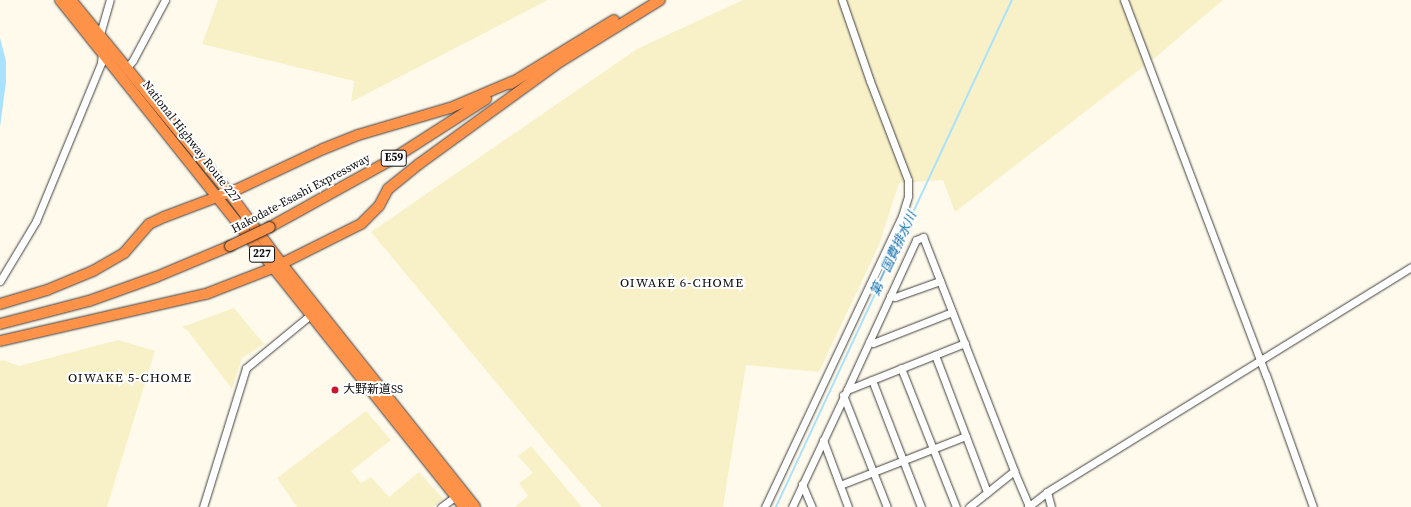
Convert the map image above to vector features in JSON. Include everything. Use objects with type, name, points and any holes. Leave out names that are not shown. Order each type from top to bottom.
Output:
[{"type":"highway","name":"National Highway Route 227","points":[[60,0],[103,51],[218,197],[278,266],[459,494],[475,507]]},
{"type":"highway","name":"National Highway Route 227","points":[[71,0],[229,193],[278,266]]},
{"type":"highway","name":"Hakodate-Esashi Expressway","points":[[0,324],[89,301],[156,277],[270,228],[391,160],[514,81],[632,14],[653,0]]},
{"type":"highway","points":[[632,14],[660,0]]},
{"type":"highway","points":[[0,341],[206,294],[278,266],[361,224],[379,206],[388,189],[395,182],[615,23]]},
{"type":"highway","points":[[0,304],[47,290],[93,272],[124,253],[149,224],[229,193],[323,149],[358,135],[450,108],[514,81]]},
{"type":"highway","name":"National Highway Route 227","points":[[459,494],[464,507]]},
{"type":"street","points":[[0,281],[38,216],[101,63],[103,51],[100,34],[110,0]]},
{"type":"street","points":[[126,68],[133,60],[165,0]]},
{"type":"street","points":[[765,507],[902,216],[908,196],[908,180],[870,81],[842,0]]},
{"type":"street","points":[[1124,0],[1313,507]]},
{"type":"street","points":[[792,507],[916,240],[923,237],[1029,507],[1047,492],[1411,267]]},
{"type":"street","points":[[890,296],[896,297],[940,281]]},
{"type":"street","points":[[203,507],[246,368],[314,312]]},
{"type":"street","points":[[869,342],[873,343],[952,312]]},
{"type":"street","points":[[845,393],[872,380],[965,343]]},
{"type":"street","points":[[935,355],[987,492]]},
{"type":"street","points":[[901,368],[956,507]]},
{"type":"street","points":[[872,380],[921,507]]},
{"type":"street","points":[[845,393],[887,507]]},
{"type":"street","points":[[840,485],[966,436]]},
{"type":"street","points":[[823,440],[848,507]]},
{"type":"street","points":[[969,507],[1014,471]]},
{"type":"street","points":[[802,484],[812,507]]},
{"type":"street","points":[[1047,492],[1051,507]]},
{"type":"street","points":[[442,507],[459,494]]},
{"type":"shaded area","points":[[218,0],[548,0],[351,102],[354,81],[202,44]]},
{"type":"shaded area","points":[[743,0],[1223,0],[1156,57],[955,212],[943,180],[899,183],[879,245],[819,372],[746,365],[723,507],[602,507],[548,445],[371,232],[637,49]]},
{"type":"shaded area","points":[[234,308],[264,344],[242,358],[232,389],[188,331],[182,327]]},
{"type":"shaded area","points":[[118,340],[155,351],[107,507],[0,507],[0,361],[3,360],[19,366]]},
{"type":"shaded area","points":[[366,411],[391,440],[351,471],[361,483],[371,477],[389,497],[419,472],[443,499],[433,507],[297,507],[277,478]]},
{"type":"shaded area","points":[[531,446],[582,507],[515,507],[528,496],[519,483],[533,473],[518,456]]},
{"type":"water","points":[[0,38],[6,61],[6,82],[0,127]]},
{"type":"waterway","name":"第一国費排水川","points":[[776,507],[1012,0]]},
{"type":"place","name":"大野新道SS","points":[[335,390]]},
{"type":"district","name":"OIWAKE 6-CHOME","points":[[682,283]]},
{"type":"district","name":"OIWAKE 5-CHOME","points":[[130,378]]}]
